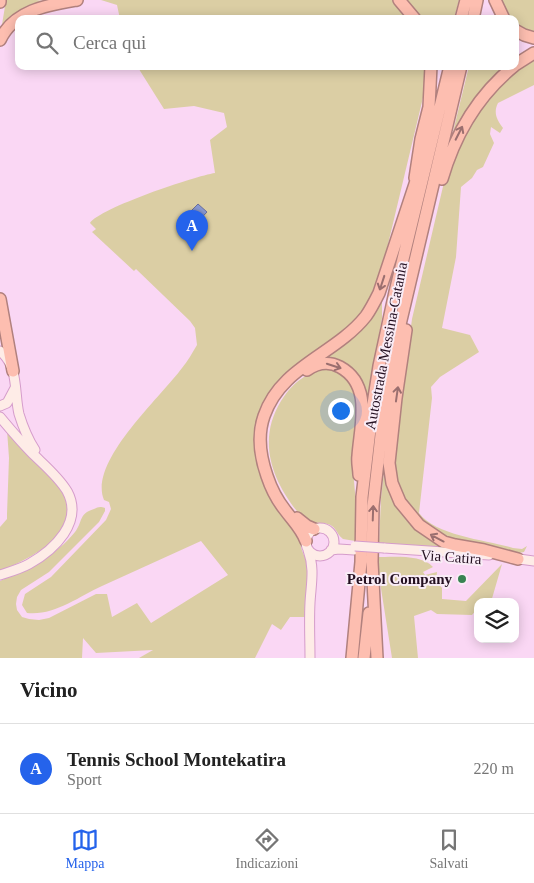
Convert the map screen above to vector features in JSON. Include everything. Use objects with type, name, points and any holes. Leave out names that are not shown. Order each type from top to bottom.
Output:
[{"type":"highway","points":[[25,15],[42,7],[78,0]]},
{"type":"highway","points":[[399,0],[412,15]]},
{"type":"highway","points":[[462,15],[466,0]]},
{"type":"highway","points":[[474,15],[477,0]]},
{"type":"highway","points":[[495,0],[502,15]]},
{"type":"highway","points":[[0,40],[10,25],[15,22]]},
{"type":"highway","points":[[519,32],[534,38]]},
{"type":"highway","points":[[519,62],[534,52]]},
{"type":"highway","points":[[423,185],[421,139],[429,107],[431,70]]},
{"type":"highway","points":[[423,185],[449,70]]},
{"type":"highway","points":[[307,545],[298,525],[280,504],[267,476],[260,448],[262,422],[273,396],[283,383],[343,338],[356,327],[371,309],[423,185],[461,70]]},
{"type":"highway","points":[[415,262],[428,229],[446,165],[461,130],[488,90],[510,70]]},
{"type":"highway","name":"Autostrada Messina-Catania","points":[[377,657],[371,618],[373,506],[385,400],[398,333],[415,262],[423,185]]},
{"type":"highway","name":"Autostrada Messina-Catania","points":[[352,658],[361,562],[362,497],[368,432],[395,292],[423,185]]},
{"type":"highway","points":[[411,279],[410,305],[396,398],[389,463],[396,493],[405,510],[412,518],[435,537],[455,545],[518,559]]},
{"type":"highway","points":[[0,299],[14,380]]},
{"type":"highway","points":[[0,326],[0,336]]},
{"type":"highway","points":[[314,529],[301,522],[279,494],[267,464],[264,440],[269,414],[281,392],[293,379],[317,364],[330,363],[341,367],[352,378],[360,392],[362,410],[357,458],[362,497]]},
{"type":"highway","points":[[358,658],[364,541],[361,528]]},
{"type":"highway","points":[[364,658],[371,618]]},
{"type":"main road","points":[[0,351],[6,358],[14,380],[19,413],[24,428],[34,449],[48,468]]},
{"type":"main road","points":[[0,362],[14,380]]},
{"type":"main road","points":[[0,406],[7,403],[14,380]]},
{"type":"main road","points":[[0,417],[60,482],[69,496],[72,505],[71,521],[60,539],[28,564],[0,575]]},
{"type":"main road","points":[[310,658],[310,602],[313,565],[307,545],[309,534],[314,529],[320,528],[331,534],[333,539],[355,548]]},
{"type":"main road","points":[[313,575],[328,552],[333,539]]},
{"type":"main road","points":[[307,545],[316,555],[339,549],[355,548],[495,556],[534,561]]},
{"type":"shaded area","points":[[6,0],[53,2],[30,15],[15,15],[15,23],[1,31]]},
{"type":"shaded area","points":[[101,0],[392,0],[405,15],[119,15],[117,5]]},
{"type":"shaded area","points":[[407,0],[459,0],[455,15],[419,15]]},
{"type":"shaded area","points":[[499,0],[534,0],[534,34],[519,27],[519,15],[507,15]]},
{"type":"shaded area","points":[[534,60],[534,85],[498,103],[496,116],[503,128],[500,133],[491,127],[490,134],[494,143],[483,167],[477,170],[472,178],[461,187],[456,257],[442,328],[470,335],[479,352],[440,377],[431,387],[432,398],[419,513],[427,521],[449,532],[513,548],[522,549],[527,546],[524,552],[519,553],[460,543],[439,536],[408,508],[395,476],[393,460],[412,319],[445,178],[455,149],[482,104],[512,73]]},
{"type":"shaded area","points":[[140,70],[426,70],[426,85],[379,282],[368,308],[349,328],[287,374],[256,441],[301,540],[301,548],[309,570],[305,617],[290,617],[281,630],[272,624],[255,658],[139,658],[153,650],[96,653],[83,638],[82,658],[0,658],[0,581],[31,567],[50,555],[75,532],[85,513],[97,508],[105,508],[99,522],[49,572],[21,590],[16,604],[17,610],[22,617],[39,620],[49,618],[96,594],[107,594],[112,617],[137,603],[151,623],[228,575],[201,541],[56,609],[47,612],[27,613],[22,605],[25,594],[51,577],[106,520],[111,509],[109,502],[104,500],[102,485],[106,468],[116,449],[129,431],[172,381],[197,345],[195,328],[190,321],[136,269],[134,271],[92,232],[96,229],[90,223],[111,209],[129,201],[169,186],[215,173],[210,140],[227,127],[224,113],[194,106],[164,109]]},
{"type":"shaded area","points":[[468,70],[500,70],[469,110],[451,140]]},
{"type":"shaded area","points":[[382,297],[382,318],[367,405],[363,391],[322,357]]},
{"type":"shaded area","points":[[330,367],[346,376],[355,391],[357,407],[352,458],[356,504],[355,541],[343,539],[332,526],[322,523],[307,523],[286,496],[278,481],[272,466],[269,450],[269,434],[273,417],[286,394],[302,378]]},
{"type":"shaded area","points":[[7,430],[39,463],[61,490],[68,512],[65,524],[48,545],[24,560],[0,571],[0,527],[7,519],[9,458]]},
{"type":"shaded area","points":[[388,436],[393,488],[401,512],[408,522],[418,530],[460,550],[379,544],[381,498]]},
{"type":"shaded area","points":[[376,557],[407,557],[422,560],[433,567],[423,572],[425,575],[437,572],[436,581],[442,588],[442,599],[466,601],[502,564],[492,598],[474,598],[474,613],[472,615],[437,614],[431,610],[414,616],[418,658],[392,658]]},
{"type":"water","points":[[198,204],[207,212],[190,230],[181,221]]},
{"type":"place","name":"Tennis School Montekatira","points":[[192,251]]},
{"type":"place","name":"Petrol Company","points":[[462,579]]}]
